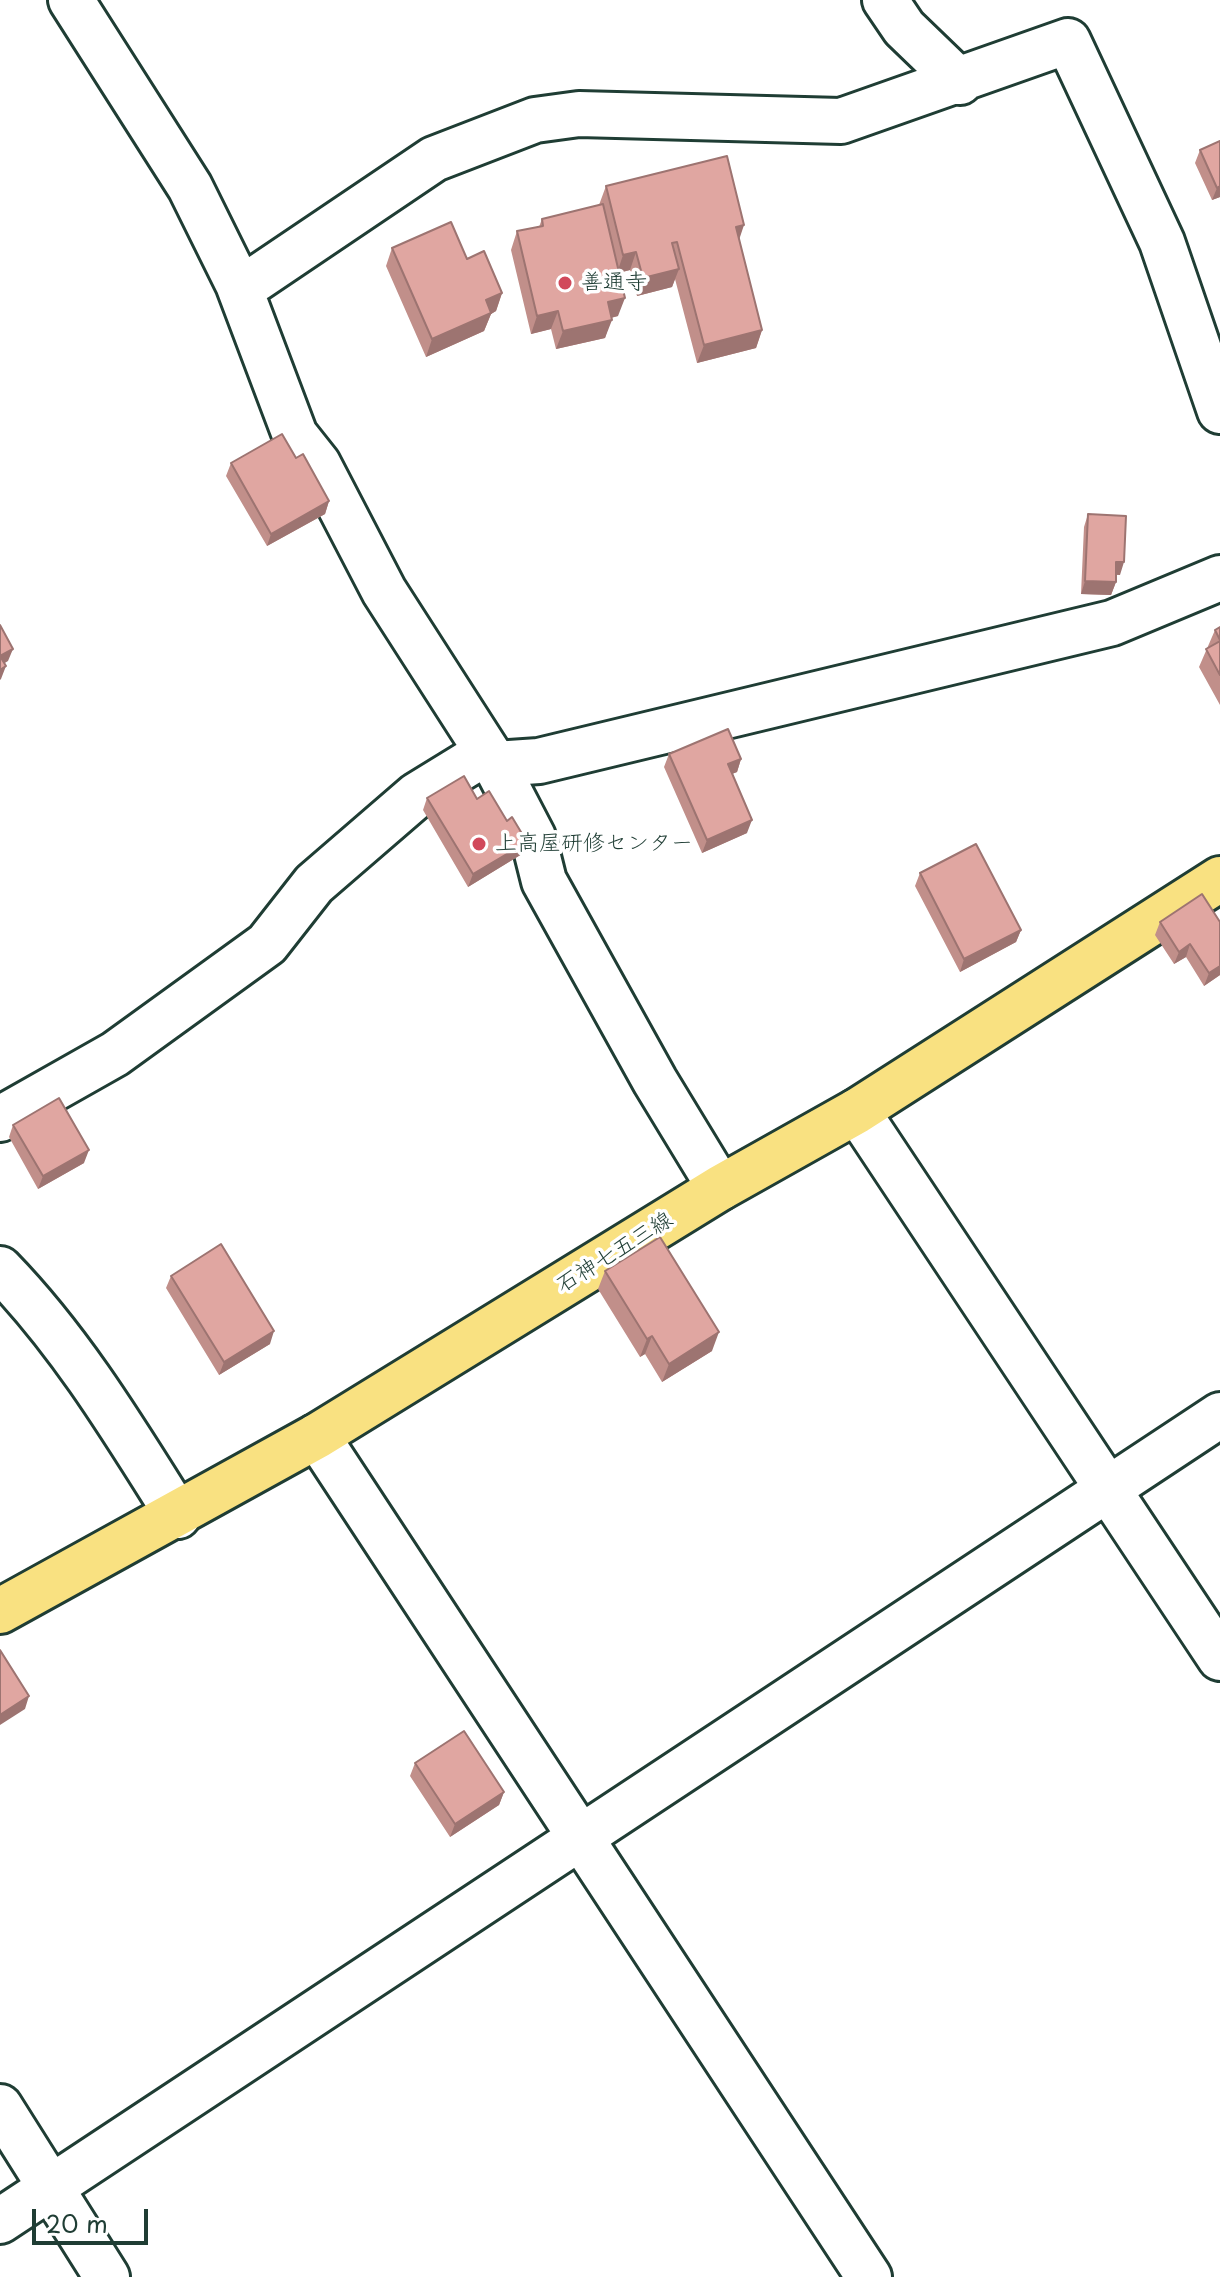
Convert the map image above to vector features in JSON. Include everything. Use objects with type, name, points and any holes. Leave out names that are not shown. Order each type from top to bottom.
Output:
[{"type":"main road","name":"石神七五三線","points":[[0,1611],[178,1516],[317,1436],[720,1188],[857,1111],[1220,879]]},
{"type":"street","points":[[71,0],[190,187],[238,284],[295,435],[318,464],[384,591],[491,758],[533,837],[544,881],[655,1081],[720,1188]]},
{"type":"street","points":[[885,0],[904,28],[960,82]]},
{"type":"street","points":[[238,284],[256,279],[434,159],[535,120],[579,114],[841,121],[960,82],[1068,41],[1162,242],[1220,411]]},
{"type":"street","points":[[0,1119],[115,1054],[267,944],[314,884],[417,795],[491,758],[539,761],[763,710],[1112,623],[1220,578]]},
{"type":"street","points":[[857,1111],[1220,1658]]},
{"type":"street","points":[[0,1269],[30,1300],[91,1380],[178,1516]]},
{"type":"street","points":[[0,2221],[1220,1415]]},
{"type":"street","points":[[317,1436],[869,2277]]},
{"type":"street","points":[[0,2107],[48,2188],[107,2277]]},
{"type":"building","points":[[1220,141],[1220,186],[1217,188],[1200,150]]},
{"type":"building","points":[[727,156],[744,225],[736,227],[762,330],[704,345],[677,242],[672,243],[679,269],[643,278],[636,252],[623,255],[606,186]]},
{"type":"building","name":"善通寺","points":[[603,204],[625,298],[608,302],[612,320],[563,331],[558,311],[537,316],[517,231],[543,226],[542,219]]},
{"type":"building","points":[[451,222],[467,259],[484,251],[502,293],[486,300],[491,313],[432,339],[392,248]]},
{"type":"building","points":[[282,434],[296,458],[303,454],[329,501],[271,534],[231,463]]},
{"type":"building","points":[[1088,514],[1126,516],[1124,562],[1116,562],[1116,582],[1085,581]]},
{"type":"building","points":[[0,625],[13,649],[0,656]]},
{"type":"building","points":[[1220,641],[1220,675],[1206,649]]},
{"type":"building","points":[[0,656],[6,666],[0,670]]},
{"type":"building","points":[[728,729],[741,759],[728,764],[752,820],[707,840],[669,754]]},
{"type":"building","name":"上高屋研修センター","points":[[464,776],[477,799],[489,791],[507,821],[512,817],[527,842],[473,874],[427,798]]},
{"type":"building","points":[[976,844],[1021,930],[964,959],[920,873]]},
{"type":"building","points":[[1202,894],[1220,922],[1220,966],[1209,973],[1190,944],[1179,952],[1160,922]]},
{"type":"building","points":[[59,1098],[89,1150],[43,1176],[13,1125]]},
{"type":"building","points":[[660,1237],[719,1332],[669,1364],[652,1336],[647,1339],[605,1271]]},
{"type":"building","points":[[221,1244],[274,1331],[224,1362],[171,1276]]},
{"type":"building","points":[[0,1650],[29,1696],[0,1715]]},
{"type":"building","points":[[464,1731],[504,1792],[455,1824],[415,1763]]},
{"type":"place","name":"善通寺","points":[[565,283]]},
{"type":"place","name":"上高屋研修センター","points":[[479,844]]}]
